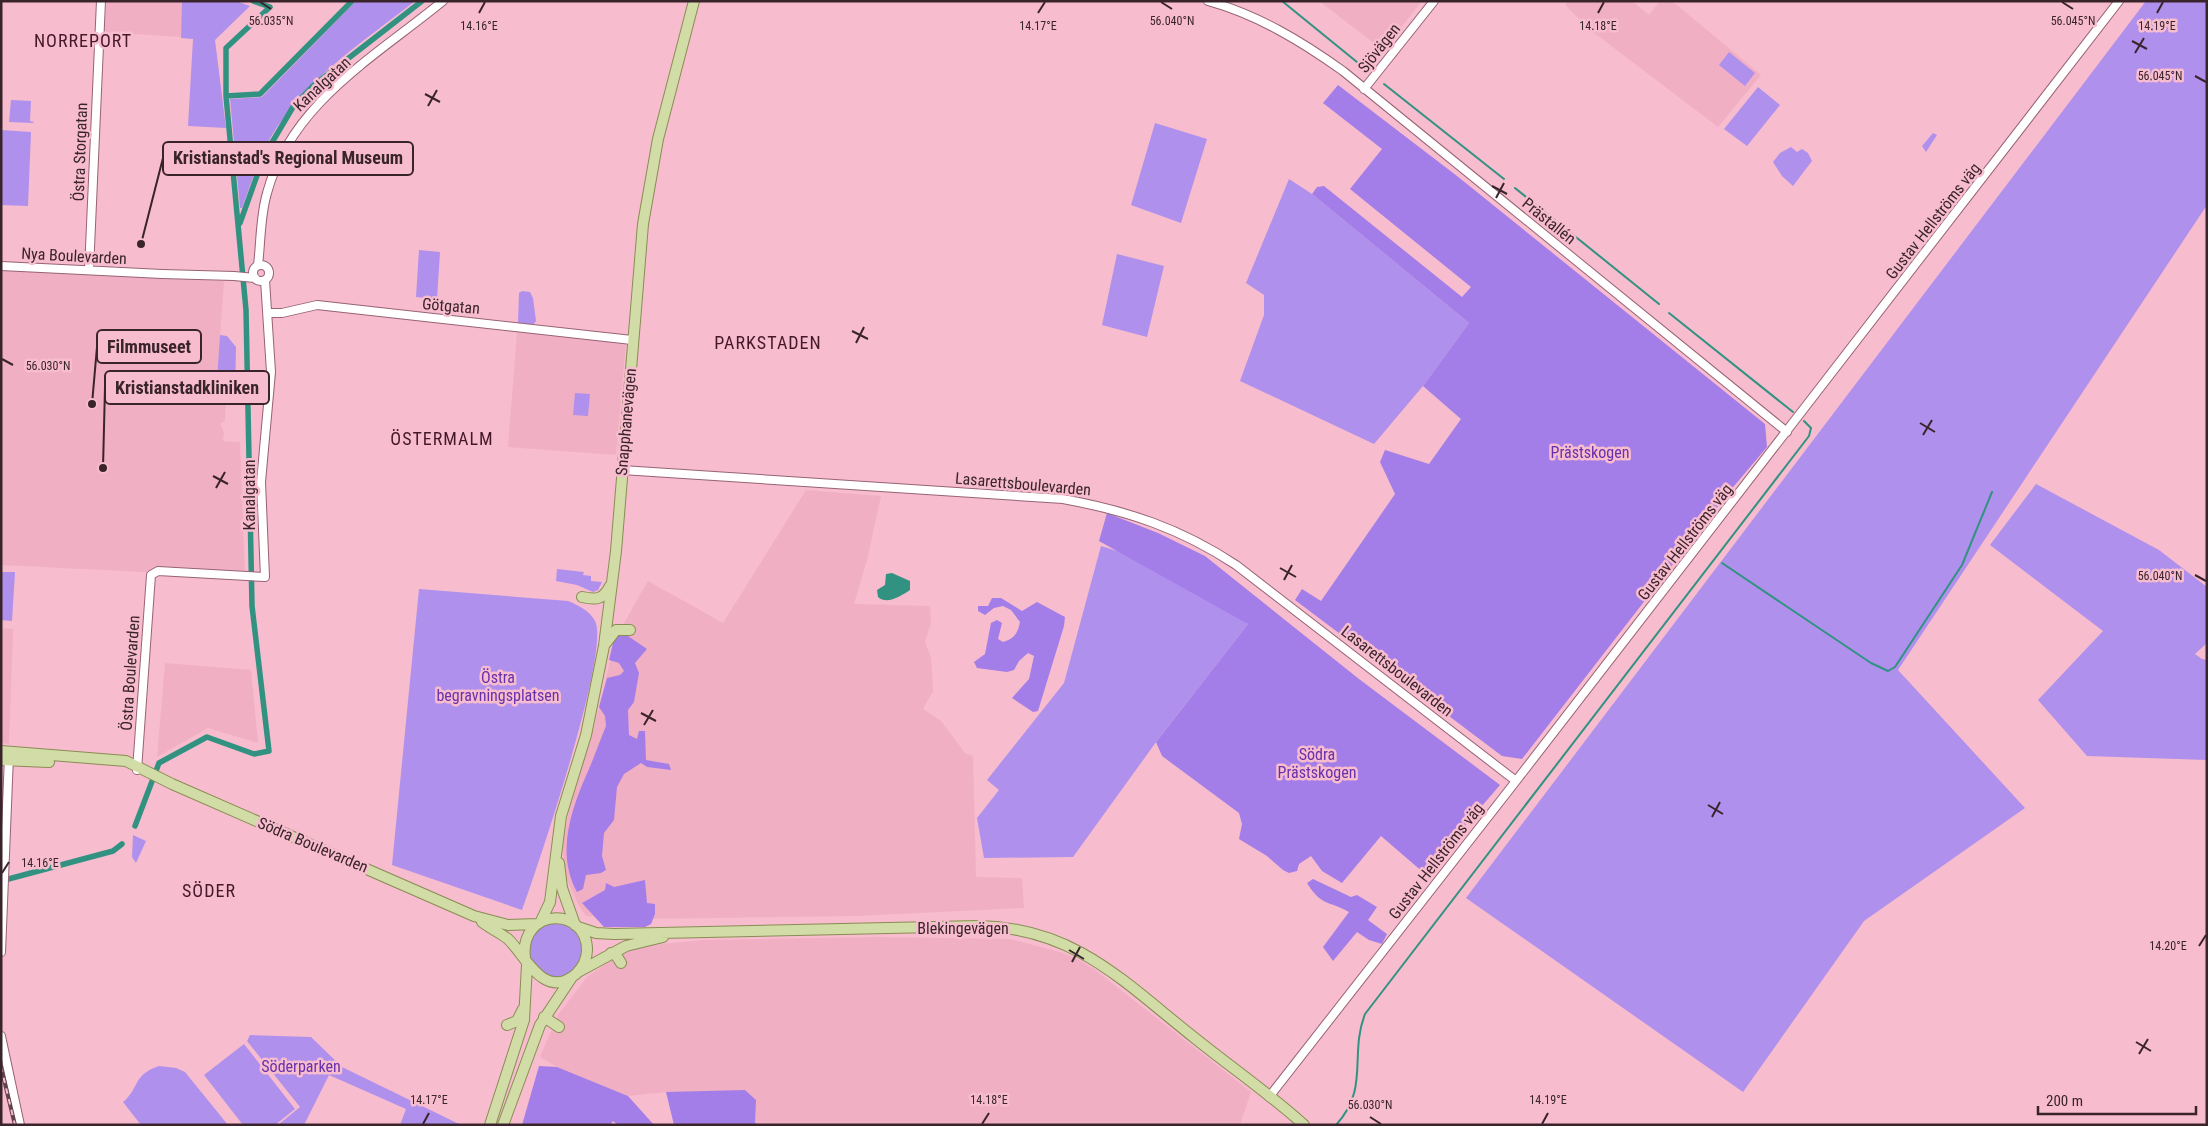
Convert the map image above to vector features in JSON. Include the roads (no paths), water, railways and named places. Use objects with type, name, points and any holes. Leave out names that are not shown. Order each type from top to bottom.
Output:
[{"type":"main road","name":"Snapphanevägen","points":[[539,923],[550,902],[556,843],[561,816],[594,704],[604,646],[612,583],[643,224],[650,177],[694,1]]},
{"type":"main road","points":[[582,597],[596,600],[601,598],[612,583]]},
{"type":"main road","points":[[604,646],[616,630],[622,628],[630,630]]},
{"type":"main road","name":"Södra Boulevarden","points":[[5,756],[114,759],[474,916],[508,925],[539,923]]},
{"type":"main road","name":"Snapphanevägen","points":[[556,843],[562,888],[576,926]]},
{"type":"main road","name":"Södra Boulevarden","points":[[474,916],[506,938],[526,961]]},
{"type":"main road","points":[[490,1125],[514,1056],[524,1020],[527,998],[525,939],[539,923],[558,918],[576,926],[586,942],[587,950],[583,965],[544,1017],[528,1053],[503,1125]]},
{"type":"main road","name":"Blekingevägen","points":[[576,926],[596,933],[679,933],[980,926],[1013,928],[1033,932],[1066,944],[1098,962],[1304,1125]]},
{"type":"main road","points":[[482,933],[493,930]]},
{"type":"main road","name":"Blekingevägen","points":[[575,974],[611,953],[642,941],[679,933]]},
{"type":"main road","points":[[611,953],[616,955],[620,963]]},
{"type":"main road","points":[[526,961],[532,971],[548,980],[565,980],[575,974]]},
{"type":"main road","points":[[507,1025],[517,1021],[527,998]]},
{"type":"main road","points":[[544,1017],[559,1028]]},
{"type":"street","name":"Östra Storgatan","points":[[89,270],[101,1]]},
{"type":"street","name":"Kanalgatan","points":[[151,576],[158,571],[266,577],[261,482],[271,372],[266,295],[256,274],[262,218],[270,182],[303,120],[338,85],[443,1]]},
{"type":"street","name":"Prästallén","points":[[1208,1],[1242,12],[1279,29],[1343,71],[1787,432]]},
{"type":"street","name":"Sjövägen","points":[[1364,89],[1434,1]]},
{"type":"street","name":"Gustav Hellströms väg","points":[[1269,1097],[1787,432],[2119,1]]},
{"type":"street","name":"Nya Boulevarden","points":[[1,266],[234,276],[256,274]]},
{"type":"street","name":"Götgatan","points":[[268,313],[282,313],[316,305],[632,340]]},
{"type":"street","name":"Lasarettsboulevarden","points":[[622,470],[1063,499],[1122,511],[1156,522],[1198,542],[1236,565],[1516,781]]},
{"type":"street","name":"Östra Boulevarden","points":[[138,769],[151,576]]},
{"type":"street","points":[[1,952],[4,888],[5,756]]},
{"type":"street","points":[[1,1036],[20,1125]]},
{"type":"waterway","points":[[135,826],[159,763],[207,737],[254,754],[269,751],[252,606],[246,310],[226,96],[226,48],[270,7],[253,1]]},
{"type":"waterway","points":[[226,96],[260,94],[352,1]]},
{"type":"waterway","points":[[240,223],[264,156],[293,107],[314,85],[422,1]]},
{"type":"waterway","points":[[1282,1],[1368,71]]},
{"type":"waterway","points":[[1384,84],[1504,179]]},
{"type":"waterway","points":[[234,170],[260,169]]},
{"type":"waterway","points":[[1515,188],[1659,304]]},
{"type":"waterway","points":[[1669,313],[1793,412]]},
{"type":"waterway","points":[[1336,1125],[1353,1098],[1356,1084],[1358,1043],[1365,1014],[1809,436],[1811,428],[1804,421]]},
{"type":"waterway","points":[[1722,563],[1871,663],[1888,671],[1895,667],[1962,565],[1992,492]]},
{"type":"waterway","points":[[1,881],[113,851],[122,844]]},
{"type":"railway","points":[[1,1067],[15,1125]]},
{"type":"place","name":"Kristianstad's Regional Museum","points":[[141,244]]},
{"type":"place","name":"Filmmuseet","points":[[92,404]]},
{"type":"place","name":"Kristianstadkliniken","points":[[103,468]]},
{"type":"district","name":"NORREPORT","points":[[83,40]]},
{"type":"district","name":"PARKSTADEN","points":[[768,342]]},
{"type":"district","name":"ÖSTERMALM","points":[[442,438]]},
{"type":"district","name":"SÖDER","points":[[209,890]]},
{"type":"park label","name":"Prästskogen","points":[[1590,452]]},
{"type":"park label","name":"Östra begravningsplatsen","points":[[498,686]]},
{"type":"park label","name":"Södra Prästskogen","points":[[1317,763]]},
{"type":"park label","name":"Söderparken","points":[[301,1066]]}]
